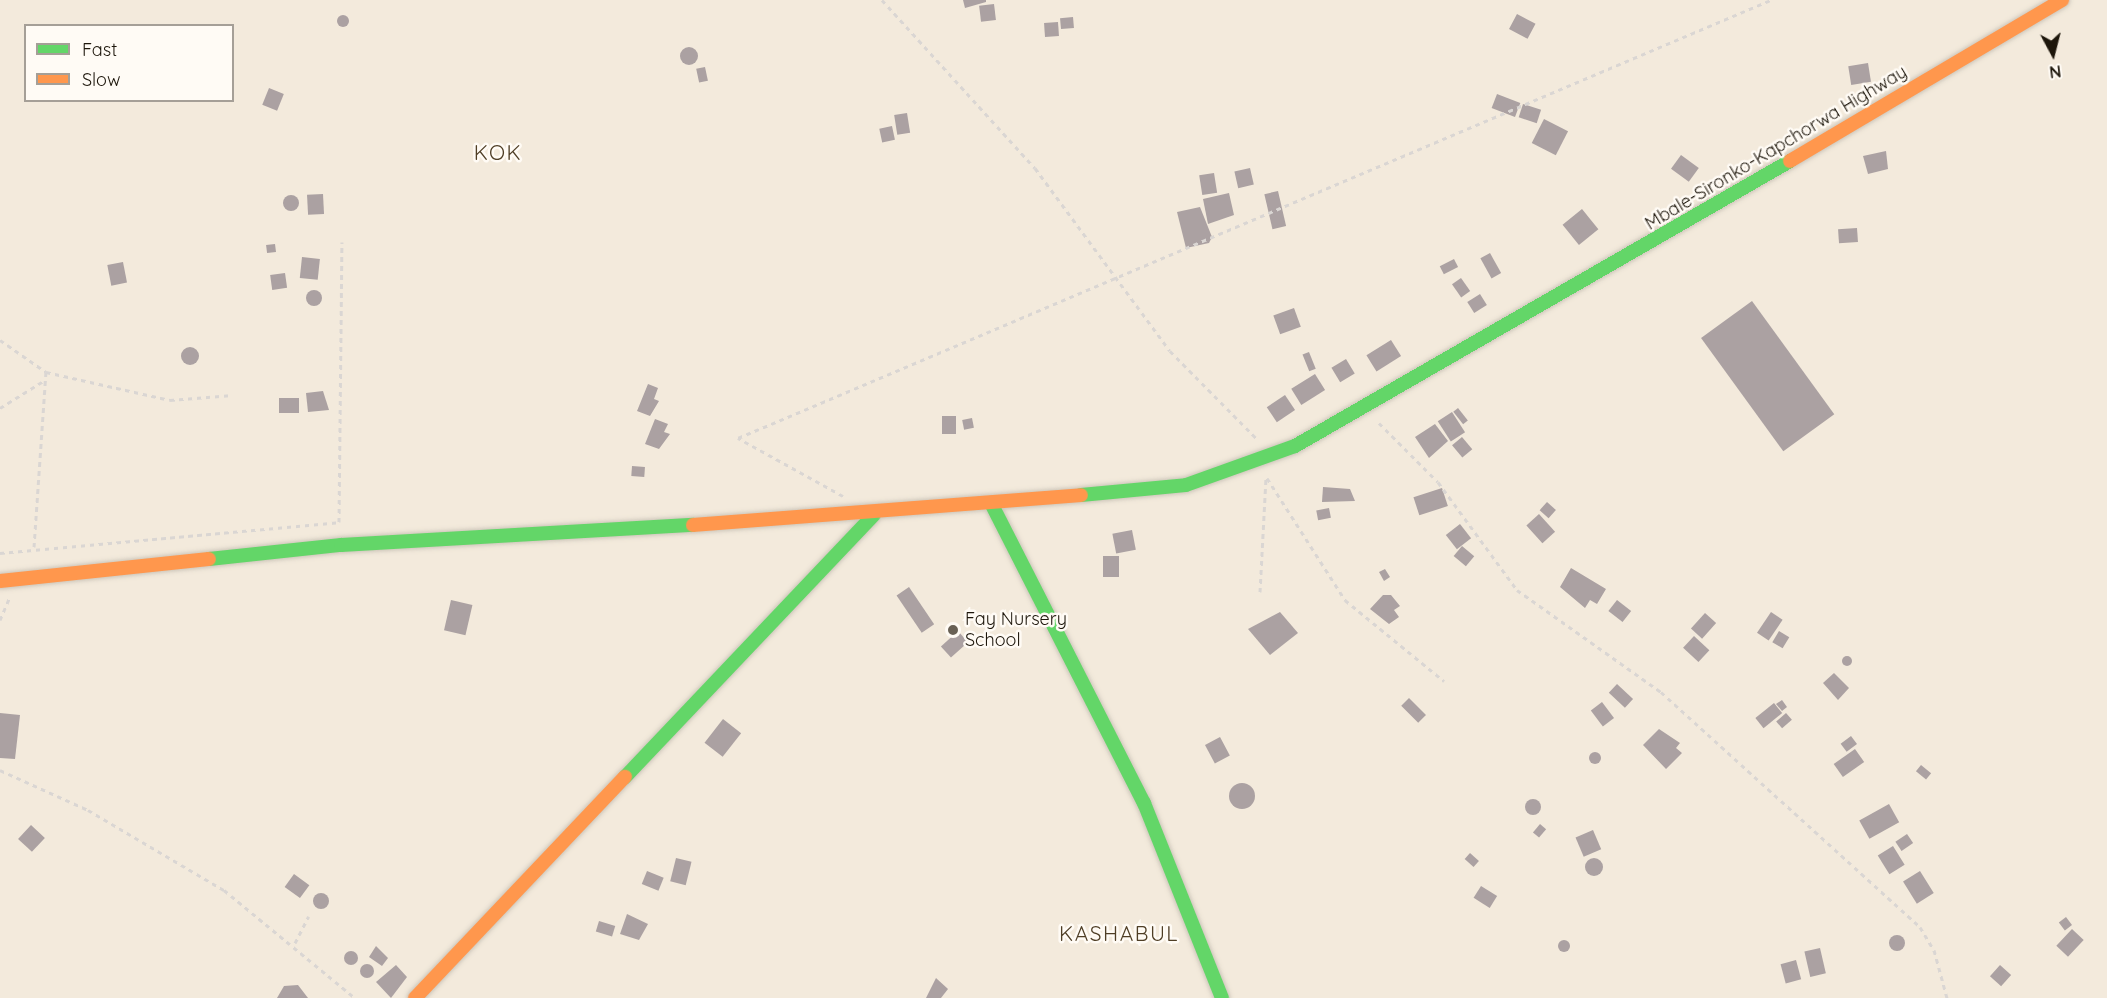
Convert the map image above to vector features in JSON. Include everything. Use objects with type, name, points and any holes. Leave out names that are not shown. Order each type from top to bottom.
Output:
[{"type":"main road","name":"Mbale-Sironko-Kapchorwa Highway","points":[[0,580],[341,544],[874,515],[990,503],[1157,491],[1262,470],[1275,456],[1509,327],[2062,0]]},
{"type":"main road","points":[[990,503],[1144,803],[1222,998]]},
{"type":"main road","points":[[415,998],[874,515]]},
{"type":"path","points":[[882,0],[1035,168],[1114,279],[1170,351],[1275,456]]},
{"type":"path","points":[[874,515],[738,438],[1771,0]]},
{"type":"path","points":[[341,544],[339,522],[342,242]]},
{"type":"path","points":[[0,340],[46,372],[170,400],[233,395]]},
{"type":"path","points":[[34,547],[46,372]]},
{"type":"path","points":[[0,408],[45,380]]},
{"type":"path","points":[[1363,406],[1438,482],[1517,590],[1661,692],[1920,927],[1934,950],[1947,998]]},
{"type":"path","points":[[1260,592],[1262,470]]},
{"type":"path","points":[[1262,470],[1345,600],[1444,681]]},
{"type":"path","points":[[0,553],[34,547],[339,522]]},
{"type":"path","points":[[0,770],[88,810],[195,872],[295,944],[355,998]]},
{"type":"path","points":[[295,944],[309,916]]},
{"type":"building","points":[[963,0],[986,0],[986,2],[965,8]]},
{"type":"building","points":[[994,4],[996,20],[981,22],[979,6]]},
{"type":"building","points":[[1517,14],[1536,24],[1528,39],[1509,29]]},
{"type":"building","points":[[345,15],[349,21],[345,27],[341,27],[337,19]]},
{"type":"building","points":[[1073,17],[1074,28],[1061,29],[1060,18]]},
{"type":"building","points":[[1058,22],[1059,36],[1045,37],[1044,23]]},
{"type":"building","points":[[689,47],[695,50],[698,56],[695,62],[689,65],[683,62],[680,56],[683,50]]},
{"type":"building","points":[[1868,63],[1871,82],[1851,85],[1848,66]]},
{"type":"building","points":[[705,67],[708,81],[699,83],[696,69]]},
{"type":"building","points":[[269,88],[284,94],[277,111],[262,105]]},
{"type":"building","points":[[1497,94],[1520,103],[1515,117],[1492,108]]},
{"type":"building","points":[[1523,104],[1541,110],[1537,123],[1519,117]]},
{"type":"building","points":[[907,113],[910,133],[897,135],[894,115]]},
{"type":"building","points":[[1544,119],[1568,131],[1556,155],[1532,143]]},
{"type":"building","points":[[892,126],[895,140],[882,142],[879,129]]},
{"type":"building","points":[[1886,151],[1888,169],[1868,174],[1863,156]]},
{"type":"building","points":[[1681,155],[1699,168],[1689,182],[1671,169]]},
{"type":"building","points":[[1250,168],[1254,185],[1238,188],[1234,172]]},
{"type":"building","points":[[1214,173],[1217,193],[1202,195],[1199,175]]},
{"type":"building","points":[[1278,191],[1286,226],[1272,229],[1264,194]]},
{"type":"building","points":[[1229,193],[1234,215],[1208,224],[1203,199]]},
{"type":"building","points":[[323,194],[324,214],[308,215],[307,195]]},
{"type":"building","points":[[291,195],[297,197],[299,203],[297,209],[291,211],[285,209],[283,203],[285,197]]},
{"type":"building","points":[[1200,207],[1212,237],[1209,243],[1186,248],[1177,212]]},
{"type":"building","points":[[1582,209],[1598,229],[1579,245],[1563,225]]},
{"type":"building","points":[[1857,228],[1858,242],[1839,243],[1838,229]]},
{"type":"building","points":[[275,244],[276,252],[267,253],[266,245]]},
{"type":"building","points":[[1490,253],[1501,273],[1492,278],[1480,258]]},
{"type":"building","points":[[302,257],[320,259],[318,280],[300,278]]},
{"type":"building","points":[[1454,259],[1458,267],[1444,274],[1440,266]]},
{"type":"building","points":[[123,262],[127,283],[111,286],[107,265]]},
{"type":"building","points":[[285,273],[287,288],[272,290],[270,275]]},
{"type":"building","points":[[1461,278],[1470,291],[1461,297],[1452,284]]},
{"type":"building","points":[[314,290],[320,292],[322,298],[320,304],[314,306],[308,304],[306,298],[308,292]]},
{"type":"building","points":[[1480,294],[1487,305],[1474,313],[1467,302]]},
{"type":"building","points":[[1752,301],[1834,414],[1783,451],[1701,338]]},
{"type":"building","points":[[1294,308],[1301,327],[1280,334],[1273,316]]},
{"type":"building","points":[[1391,340],[1401,356],[1376,371],[1366,355]]},
{"type":"building","points":[[190,347],[196,350],[199,356],[196,362],[190,365],[184,362],[181,356],[184,350]]},
{"type":"building","points":[[1309,352],[1316,369],[1309,371],[1303,355]]},
{"type":"building","points":[[1346,359],[1355,374],[1340,382],[1331,368]]},
{"type":"building","points":[[1315,374],[1325,390],[1301,405],[1291,389]]},
{"type":"building","points":[[648,384],[658,388],[654,399],[659,401],[650,416],[637,411]]},
{"type":"building","points":[[323,391],[329,410],[308,412],[306,393]]},
{"type":"building","points":[[1285,395],[1295,410],[1277,422],[1267,407]]},
{"type":"building","points":[[279,398],[299,398],[299,413],[279,413]]},
{"type":"building","points":[[1458,408],[1468,421],[1463,424],[1453,412]]},
{"type":"building","points":[[1452,412],[1465,432],[1451,441],[1438,421]]},
{"type":"building","points":[[942,416],[956,416],[956,434],[942,434]]},
{"type":"building","points":[[972,418],[974,428],[964,430],[962,420]]},
{"type":"building","points":[[655,419],[668,424],[664,432],[670,434],[659,449],[645,444]]},
{"type":"building","points":[[1435,424],[1448,441],[1429,458],[1415,437]]},
{"type":"building","points":[[1462,437],[1472,449],[1462,458],[1452,445]]},
{"type":"building","points":[[632,466],[645,467],[644,477],[631,476]]},
{"type":"building","points":[[1323,487],[1350,489],[1355,501],[1322,502]]},
{"type":"building","points":[[1442,488],[1448,506],[1419,515],[1413,497]]},
{"type":"building","points":[[1547,502],[1556,510],[1549,518],[1540,510]]},
{"type":"building","points":[[1329,508],[1331,518],[1318,520],[1316,510]]},
{"type":"building","points":[[1539,514],[1555,532],[1542,543],[1526,525]]},
{"type":"building","points":[[1460,524],[1471,538],[1457,549],[1446,535]]},
{"type":"building","points":[[1132,530],[1136,550],[1116,553],[1112,534]]},
{"type":"building","points":[[1462,546],[1474,556],[1466,566],[1454,556]]},
{"type":"building","points":[[1103,556],[1119,556],[1119,577],[1103,577]]},
{"type":"building","points":[[1571,568],[1606,589],[1597,604],[1590,600],[1585,608],[1560,587]]},
{"type":"building","points":[[1385,569],[1390,577],[1384,581],[1379,572]]},
{"type":"building","points":[[909,587],[934,624],[922,633],[897,595]]},
{"type":"building","points":[[1383,595],[1391,595],[1400,606],[1394,610],[1399,617],[1389,624],[1370,609]]},
{"type":"building","points":[[451,600],[472,605],[465,635],[444,630]]},
{"type":"building","points":[[1617,600],[1631,611],[1623,622],[1608,611]]},
{"type":"building","points":[[1280,612],[1298,633],[1270,655],[1248,629]]},
{"type":"building","points":[[1771,612],[1783,620],[1769,641],[1757,633]]},
{"type":"building","points":[[1705,613],[1716,623],[1702,639],[1691,629]]},
{"type":"building","points":[[958,631],[968,642],[951,658],[941,646]]},
{"type":"building","points":[[1779,631],[1789,637],[1783,648],[1772,642]]},
{"type":"building","points":[[1694,636],[1709,650],[1698,662],[1683,648]]},
{"type":"building","points":[[1847,656],[1851,657],[1851,665],[1847,666],[1843,665],[1842,661],[1843,657]]},
{"type":"building","points":[[1834,673],[1849,688],[1838,700],[1823,683]]},
{"type":"building","points":[[1617,684],[1633,699],[1625,708],[1609,693]]},
{"type":"building","points":[[1409,698],[1426,715],[1418,723],[1401,706]]},
{"type":"building","points":[[1782,700],[1787,707],[1782,711],[1776,704]]},
{"type":"building","points":[[1602,702],[1614,718],[1603,726],[1591,710]]},
{"type":"building","points":[[1774,703],[1782,713],[1764,728],[1755,718]]},
{"type":"building","points":[[0,713],[20,715],[15,759],[0,758]]},
{"type":"building","points":[[1786,713],[1792,720],[1782,728],[1776,722]]},
{"type":"building","points":[[723,719],[741,733],[723,757],[705,743]]},
{"type":"building","points":[[1659,729],[1680,743],[1676,748],[1682,753],[1666,769],[1643,745]]},
{"type":"building","points":[[1851,736],[1857,744],[1847,752],[1841,744]]},
{"type":"building","points":[[1220,737],[1230,756],[1215,764],[1205,745]]},
{"type":"building","points":[[1855,749],[1864,762],[1843,777],[1834,764]]},
{"type":"building","points":[[1597,752],[1601,758],[1597,764],[1593,764],[1589,756]]},
{"type":"building","points":[[1921,765],[1931,773],[1926,779],[1916,771]]},
{"type":"building","points":[[1242,783],[1251,787],[1255,796],[1251,805],[1242,809],[1233,805],[1229,796],[1233,787]]},
{"type":"building","points":[[1533,799],[1541,807],[1533,815],[1525,807]]},
{"type":"building","points":[[1889,804],[1899,822],[1869,839],[1859,820]]},
{"type":"building","points":[[1540,824],[1546,829],[1539,838],[1533,832]]},
{"type":"building","points":[[31,825],[45,838],[32,852],[18,839]]},
{"type":"building","points":[[1593,830],[1601,849],[1584,857],[1576,837]]},
{"type":"building","points":[[1907,834],[1913,843],[1902,851],[1895,842]]},
{"type":"building","points":[[1893,846],[1905,865],[1889,874],[1878,856]]},
{"type":"building","points":[[1470,853],[1479,861],[1474,867],[1465,859]]},
{"type":"building","points":[[676,858],[692,862],[686,885],[670,881]]},
{"type":"building","points":[[1594,858],[1600,861],[1603,867],[1600,873],[1594,876],[1588,873],[1585,867],[1588,861]]},
{"type":"building","points":[[647,871],[664,878],[658,891],[642,884]]},
{"type":"building","points":[[1920,871],[1934,893],[1917,904],[1903,882]]},
{"type":"building","points":[[294,874],[309,885],[300,898],[285,887]]},
{"type":"building","points":[[1481,886],[1497,896],[1490,908],[1474,898]]},
{"type":"building","points":[[321,893],[329,901],[321,909],[313,901]]},
{"type":"building","points":[[627,914],[648,924],[639,940],[620,934]]},
{"type":"building","points":[[2066,917],[2072,925],[2065,930],[2059,922]]},
{"type":"building","points":[[599,921],[615,926],[612,936],[596,932]]},
{"type":"building","points":[[2072,929],[2084,940],[2068,957],[2056,946]]},
{"type":"building","points":[[1897,935],[1903,937],[1905,943],[1903,949],[1897,951],[1891,949],[1889,943],[1891,937]]},
{"type":"building","points":[[1564,940],[1570,946],[1564,952],[1558,946]]},
{"type":"building","points":[[376,946],[388,958],[382,966],[369,957]]},
{"type":"building","points":[[1820,948],[1826,973],[1810,977],[1804,952]]},
{"type":"building","points":[[348,951],[354,951],[358,958],[354,965],[348,965],[344,961],[344,955]]},
{"type":"building","points":[[1796,960],[1801,979],[1786,983],[1781,964]]},
{"type":"building","points":[[367,964],[372,966],[374,971],[372,976],[367,978],[362,976],[360,971],[362,966]]},
{"type":"building","points":[[396,965],[407,977],[391,998],[376,982]]},
{"type":"building","points":[[2000,965],[2011,975],[2001,986],[1990,976]]},
{"type":"building","points":[[936,978],[948,989],[941,998],[926,998]]},
{"type":"building","points":[[298,985],[308,998],[277,998],[284,986]]},
{"type":"traffic: fast","points":[[1081,495],[1186,485],[1295,446],[1790,161]]},
{"type":"traffic: fast","points":[[991,503],[1144,803],[1222,998]]},
{"type":"traffic: fast","points":[[625,777],[874,515]]},
{"type":"traffic: fast","points":[[209,559],[341,545],[693,525]]},
{"type":"traffic: slow","points":[[1790,161],[2062,0]]},
{"type":"traffic: slow","points":[[693,525],[1081,495]]},
{"type":"traffic: slow","points":[[0,581],[209,559]]},
{"type":"traffic: slow","points":[[415,998],[625,777]]},
{"type":"place","name":"Fay Nursery School","points":[[953,630]]},
{"type":"district","name":"KOK","points":[[498,152]]},
{"type":"district","name":"KASHABUL","points":[[1119,933]]}]
